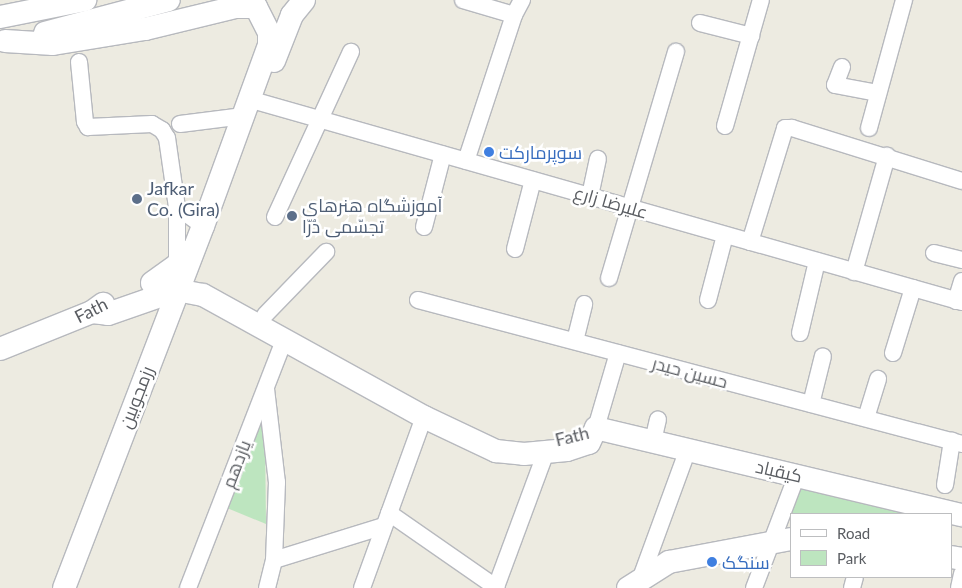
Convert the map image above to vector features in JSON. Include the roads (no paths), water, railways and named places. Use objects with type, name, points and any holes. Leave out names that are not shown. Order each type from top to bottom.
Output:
[{"type":"street","points":[[0,12],[29,0]]},
{"type":"street","points":[[0,17],[84,0]]},
{"type":"street","points":[[3,42],[169,0]]},
{"type":"street","name":"رزمجوبین","points":[[184,279],[251,106],[279,48],[292,15],[304,0]]},
{"type":"street","points":[[463,0],[514,15]]},
{"type":"street","points":[[466,161],[514,15],[522,0]]},
{"type":"street","points":[[725,126],[762,0]]},
{"type":"street","points":[[869,128],[904,0]]},
{"type":"street","name":"رزمجوبین","points":[[3,42],[52,44],[145,29],[236,7],[256,7],[269,32],[269,45],[251,106],[64,588]]},
{"type":"street","points":[[700,24],[751,36]]},
{"type":"street","points":[[275,217],[351,52]]},
{"type":"street","points":[[609,278],[676,52]]},
{"type":"street","points":[[79,62],[85,122],[88,127],[146,123],[162,130],[171,155],[184,279],[108,314],[92,312]]},
{"type":"street","points":[[842,68],[835,84],[878,93]]},
{"type":"street","points":[[180,124],[251,106]]},
{"type":"street","name":"علیرضا زارع","points":[[251,106],[320,119],[959,302]]},
{"type":"street","points":[[750,242],[785,128],[792,128],[887,156],[962,181]]},
{"type":"street","points":[[424,227],[443,154]]},
{"type":"street","points":[[854,272],[887,156]]},
{"type":"street","points":[[590,196],[598,159]]},
{"type":"street","points":[[515,249],[533,180]]},
{"type":"street","points":[[177,207],[203,226]]},
{"type":"street","points":[[708,300],[724,235]]},
{"type":"street","points":[[265,315],[326,252]]},
{"type":"street","points":[[934,253],[962,260]]},
{"type":"street","points":[[800,333],[817,261]]},
{"type":"street","name":"Fath","points":[[184,279],[203,295],[287,334],[426,412],[499,438],[548,447],[596,428]]},
{"type":"street","name":"Fath","points":[[0,349],[92,312],[103,303],[152,283],[184,279],[265,315],[287,334]]},
{"type":"street","points":[[959,302],[962,282]]},
{"type":"street","points":[[893,353],[912,288]]},
{"type":"street","name":"حسین حیدر","points":[[418,300],[957,443]]},
{"type":"street","points":[[575,341],[584,304]]},
{"type":"street","name":"یازدهم","points":[[188,588],[287,334]]},
{"type":"street","points":[[0,344],[0,349]]},
{"type":"street","points":[[596,428],[618,353]]},
{"type":"street","points":[[811,404],[823,356]]},
{"type":"street","points":[[866,418],[878,378]]},
{"type":"street","points":[[266,389],[277,482],[274,560],[267,588]]},
{"type":"street","points":[[362,588],[426,412]]},
{"type":"street","name":"کیقباد","points":[[596,428],[656,430],[688,449],[962,515]]},
{"type":"street","points":[[945,485],[957,443]]},
{"type":"street","points":[[387,519],[496,588],[548,447]]},
{"type":"street","points":[[635,584],[688,449]]},
{"type":"street","points":[[754,588],[781,540],[797,475]]},
{"type":"street","points":[[274,560],[387,519]]},
{"type":"street","points":[[635,584],[669,562],[781,540]]},
{"type":"street","points":[[959,588],[962,574]]},
{"type":"place","name":"سوپرمارکت","points":[[489,152]]},
{"type":"place","name":"Jafkar Co. (Gira)","points":[[137,199]]},
{"type":"place","name":"آموزشگاه هنرهای تجسّمی دُرّا","points":[[292,216]]},
{"type":"place","name":"سنگک","points":[[712,562]]}]
